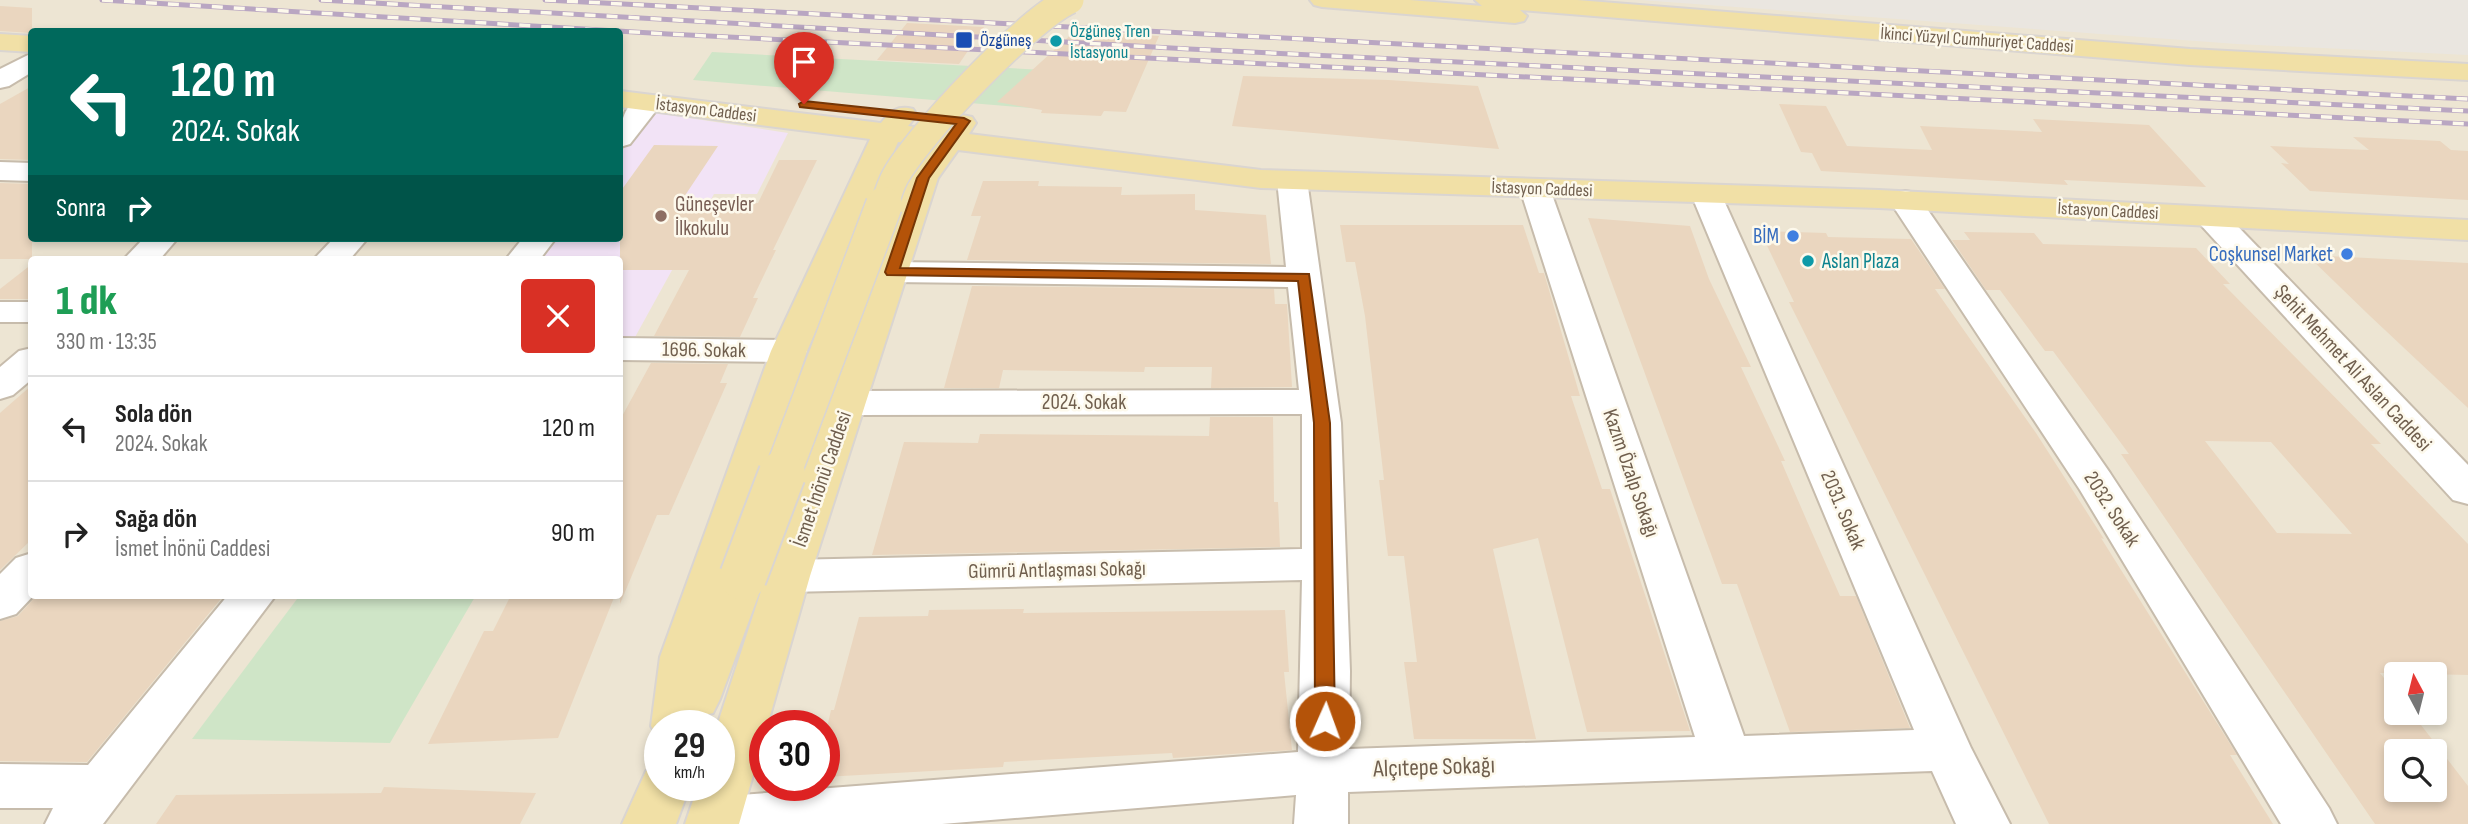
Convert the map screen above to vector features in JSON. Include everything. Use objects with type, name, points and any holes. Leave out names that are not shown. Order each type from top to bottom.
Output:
[{"type":"main road","points":[[692,710],[895,177],[914,150],[967,92],[1047,12],[1070,0]]},
{"type":"main road","points":[[1322,0],[1961,50],[2190,57]]},
{"type":"main road","name":"İkinci Yüzyıl Cumhuriyet Caddesi","points":[[1488,0],[2190,57],[2468,72]]},
{"type":"main road","points":[[0,42],[28,44]]},
{"type":"main road","points":[[0,55],[28,58]]},
{"type":"main road","name":"İstasyon Caddesi","points":[[623,84],[896,124],[1270,160],[1745,176],[2468,208]]},
{"type":"main road","name":"İstasyon Caddesi","points":[[623,99],[896,124]]},
{"type":"main road","points":[[678,710],[684,657],[789,351],[896,124]]},
{"type":"main road","name":"İstasyon Caddesi","points":[[956,131],[1292,180],[1905,200],[2468,230]]},
{"type":"main road","name":"İsmet İnönü Caddesi","points":[[713,822],[788,576],[923,178],[956,131]]},
{"type":"main road","points":[[649,824],[658,801]]},
{"type":"street","points":[[0,80],[28,62]]},
{"type":"street","points":[[623,134],[648,103]]},
{"type":"street","points":[[0,171],[28,172]]},
{"type":"street","points":[[1292,180],[1322,423],[1326,671],[1321,824]]},
{"type":"street","name":"Kazım Özalp Sokağı","points":[[1535,189],[1727,758]]},
{"type":"street","name":"2031. Sokak","points":[[1706,194],[1947,750],[1983,824]]},
{"type":"street","name":"2032. Sokak","points":[[1905,200],[2096,483],[2310,824]]},
{"type":"street","name":"Şehit Mehmet Ali Aslan Caddesi","points":[[2210,216],[2468,490]]},
{"type":"street","points":[[144,256],[158,242]]},
{"type":"street","points":[[334,256],[348,242]]},
{"type":"street","points":[[525,256],[537,242]]},
{"type":"street","points":[[892,272],[1304,277]]},
{"type":"street","points":[[0,312],[28,312]]},
{"type":"street","name":"1696. Sokak","points":[[623,349],[789,351]]},
{"type":"street","points":[[0,387],[28,362]]},
{"type":"street","name":"2024. Sokak","points":[[848,403],[1320,402]]},
{"type":"street","points":[[2427,447],[2468,449]]},
{"type":"street","name":"Gümrü Antlaşması Sokağı","points":[[788,576],[1325,564]]},
{"type":"street","points":[[0,601],[28,573]]},
{"type":"street","points":[[0,786],[86,806],[251,599]]},
{"type":"street","name":"Alçıtepe Sokağı","points":[[713,822],[1324,771],[1947,750]]},
{"type":"shaded area","points":[[0,0],[2468,0],[2468,824],[0,824]]},
{"type":"shaded area","points":[[1640,0],[2468,0],[2468,55],[2237,44]]},
{"type":"shaded area","name":"Güneşevler İlkokulu","points":[[649,112],[788,133],[757,194],[714,194],[634,339],[623,338],[623,256],[543,256],[555,242],[623,242],[623,150]]},
{"type":"green space","points":[[712,52],[1044,70],[1031,108],[693,80]]},
{"type":"green space","points":[[297,599],[474,599],[390,743],[192,739]]},
{"type":"building","points":[[0,6],[32,8],[32,28],[28,28],[28,33],[0,31]]},
{"type":"building","points":[[907,23],[984,27],[959,64],[877,60]]},
{"type":"building","points":[[1075,31],[1159,36],[1126,112],[1104,111],[1101,116],[1041,113],[1042,110],[997,102]]},
{"type":"building","points":[[1243,76],[1389,80],[1478,86],[1499,149],[1232,126]]},
{"type":"building","points":[[28,88],[28,160],[0,159],[0,104]]},
{"type":"building","points":[[1779,104],[1826,106],[1847,146],[1932,150],[1920,126],[2042,132],[2033,119],[2149,125],[2206,187],[2064,180],[2068,185],[1821,171],[1812,153],[1801,152]]},
{"type":"building","points":[[2353,137],[2440,141],[2451,150],[2468,151],[2468,200],[2310,191],[2281,163],[2289,164],[2270,146],[2369,150]]},
{"type":"building","points":[[654,145],[718,146],[680,203],[758,203],[779,160],[817,160],[773,250],[776,250],[753,298],[758,298],[740,337],[654,336],[689,270],[623,270],[620,242],[623,242],[623,188]]},
{"type":"building","points":[[983,181],[1039,181],[1038,186],[1122,187],[1121,195],[1195,194],[1195,210],[1266,215],[1271,264],[967,260],[981,216],[971,216]]},
{"type":"building","points":[[0,183],[28,184],[28,242],[32,242],[32,256],[28,256],[28,259],[0,259]]},
{"type":"building","points":[[1588,218],[1690,226],[1709,279],[1751,367],[1741,367],[1785,461],[1781,461],[1810,528],[1840,596],[1856,596],[1910,728],[1790,732],[1737,584],[1722,584]]},
{"type":"building","points":[[1340,225],[1523,225],[1539,273],[1544,273],[1580,396],[1571,396],[1602,489],[1610,489],[1690,731],[1587,732],[1538,538],[1493,549],[1536,739],[1414,739],[1404,662],[1417,662],[1404,556],[1388,556],[1379,480],[1384,480],[1365,316],[1355,262],[1346,262]]},
{"type":"building","points":[[1760,231],[1826,233],[1828,237],[1911,239],[1945,289],[1935,289],[2036,433],[2104,539],[2101,538],[2237,755],[2230,755],[2273,824],[2049,824],[1789,302],[1794,302]]},
{"type":"building","points":[[1964,232],[2034,233],[2043,244],[2196,248],[2230,284],[2223,284],[2381,444],[2371,444],[2468,544],[2468,675],[2447,675],[2447,662],[2384,662],[2384,673],[2380,673],[2384,678],[2384,725],[2421,725],[2432,739],[2384,739],[2384,802],[2447,802],[2447,759],[2468,786],[2468,824],[2375,824],[2121,454],[2129,454],[2053,351],[2045,351],[2000,290],[1986,290],[1952,240],[1970,240]],"holes":[[[2205,441],[2271,442],[2352,534],[2277,533]]]},
{"type":"building","points":[[2307,255],[2468,263],[2468,408],[2369,315]]},
{"type":"building","points":[[28,267],[28,299],[0,299],[0,289]]},
{"type":"building","points":[[972,286],[1274,289],[1275,304],[1287,304],[1292,387],[1211,388],[1212,367],[1145,367],[1144,372],[1003,370],[999,388],[944,388]]},
{"type":"building","points":[[651,363],[728,364],[720,383],[727,383],[669,515],[657,515],[623,597],[623,414]]},
{"type":"building","points":[[28,388],[28,543],[0,570],[0,413]]},
{"type":"building","points":[[1210,417],[1273,417],[1274,502],[1278,502],[1280,547],[872,555],[904,442],[978,443],[980,434],[1209,436]]},
{"type":"building","points":[[33,599],[221,599],[87,762],[0,761],[0,621],[18,616]]},
{"type":"building","points":[[509,599],[613,599],[558,738],[428,744],[484,631],[493,631]]},
{"type":"building","points":[[1024,609],[1023,613],[1285,610],[1289,672],[1284,672],[1292,750],[1173,758],[1172,753],[1004,762],[1003,767],[840,776],[840,710],[834,710],[859,617],[928,616],[929,610]]},
{"type":"building","points":[[384,787],[536,793],[520,824],[156,824],[176,795],[381,793]]},
{"type":"railway","points":[[102,0],[568,28]]},
{"type":"railway","points":[[321,0],[1189,49],[2468,111]]},
{"type":"railway","points":[[545,0],[2468,99]]},
{"type":"railway","points":[[623,31],[2468,124]]},
{"type":"place","name":"Özgüneş","points":[[964,40]]},
{"type":"place","name":"Özgüneş Tren İstasyonu","points":[[1056,41]]},
{"type":"place","name":"Güneşevler İlkokulu","points":[[661,216]]},
{"type":"place","name":"BİM","points":[[1793,236]]},
{"type":"place","name":"Coşkunsel Market","points":[[2347,254]]},
{"type":"place","name":"Aslan Plaza","points":[[1808,261]]},
{"type":"route","points":[[804,104],[964,121],[947,141],[923,178],[892,272],[1304,277],[1322,423],[1325,721]]}]
